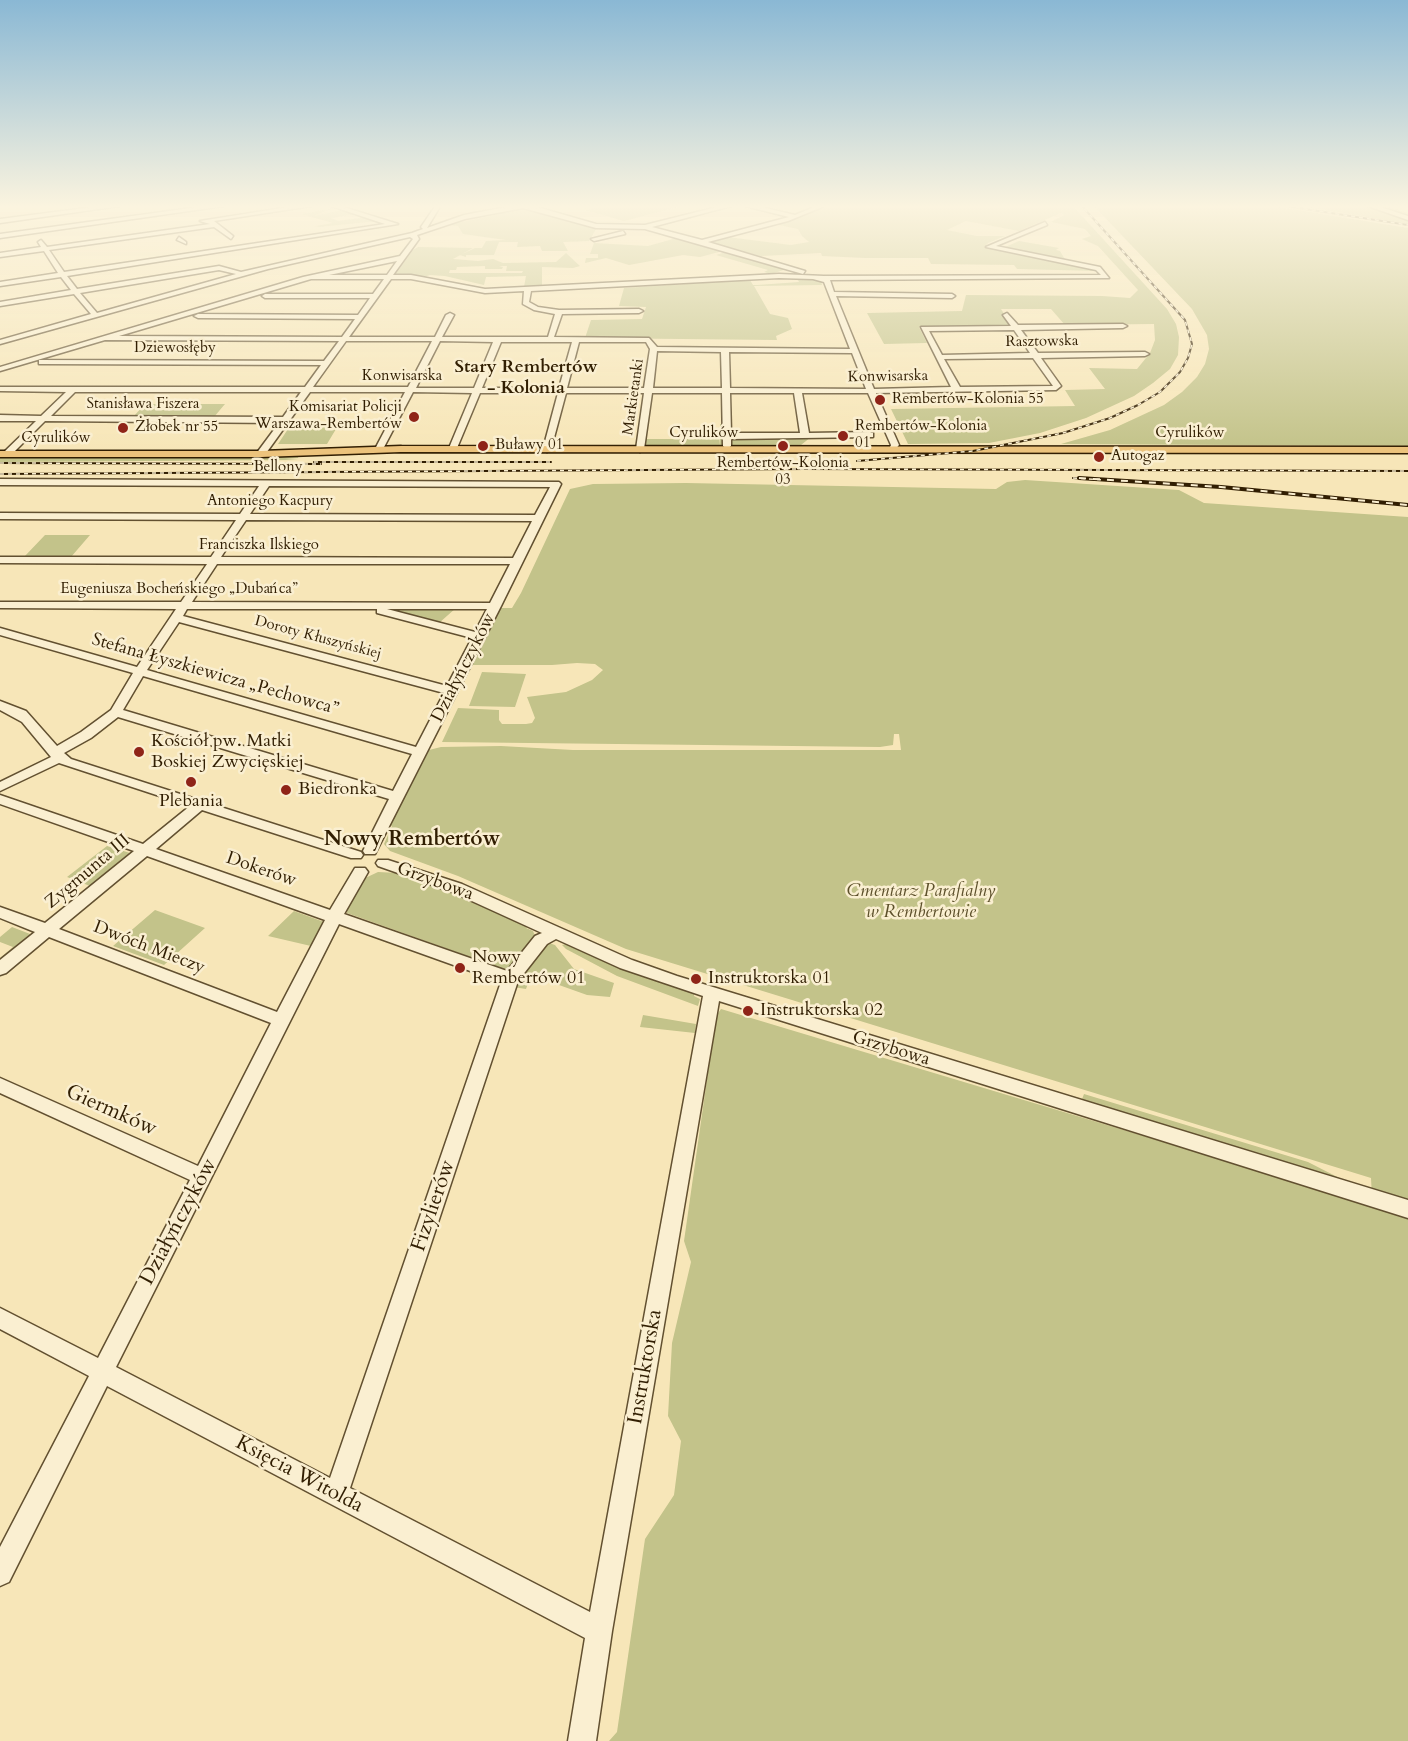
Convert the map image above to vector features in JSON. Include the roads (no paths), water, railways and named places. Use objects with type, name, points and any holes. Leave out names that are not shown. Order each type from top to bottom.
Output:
[{"type":"main road","name":"Cyrulików","points":[[4,454],[261,454],[453,448],[1408,450]]},
{"type":"street","points":[[72,286],[95,314]]},
{"type":"street","points":[[0,304],[110,286]]},
{"type":"street","points":[[1,338],[55,327],[189,286]]},
{"type":"street","points":[[1,338],[195,286]]},
{"type":"street","points":[[0,369],[280,286]]},
{"type":"street","points":[[261,454],[381,286]]},
{"type":"street","points":[[458,286],[482,291],[579,286]]},
{"type":"street","points":[[827,286],[890,437],[887,441],[893,449]]},
{"type":"street","points":[[528,289],[525,303],[536,309],[558,312],[639,311]]},
{"type":"street","points":[[250,295],[374,296]]},
{"type":"street","points":[[832,295],[952,296]]},
{"type":"street","points":[[551,337],[558,312]]},
{"type":"street","points":[[183,315],[360,316]]},
{"type":"street","points":[[379,449],[450,315]]},
{"type":"street","points":[[1007,315],[1036,356]]},
{"type":"street","points":[[957,390],[923,330],[927,328],[1123,326]]},
{"type":"street","points":[[55,327],[67,331]]},
{"type":"street","points":[[76,334],[101,339],[649,340],[654,349],[855,349]]},
{"type":"street","points":[[453,448],[498,339]]},
{"type":"street","points":[[547,449],[576,340]]},
{"type":"street","name":"Markietanki","points":[[640,449],[654,349]]},
{"type":"street","points":[[725,350],[727,449]]},
{"type":"street","name":"Rasztowska","points":[[940,357],[1145,354]]},
{"type":"street","name":"Konwisarska","points":[[0,389],[872,391],[1056,388],[1057,386],[1036,356]]},
{"type":"street","name":"Dziewosłęby","points":[[24,362],[326,363]]},
{"type":"street","points":[[4,454],[74,389]]},
{"type":"street","points":[[798,391],[805,435]]},
{"type":"street","name":"Stanisława Fiszera","points":[[0,418],[286,420]]},
{"type":"street","points":[[727,436],[870,435]]},
{"type":"street","name":"Bellony","points":[[0,482],[556,484]]},
{"type":"street","points":[[0,787],[57,755],[116,712],[140,671],[266,483]]},
{"type":"street","name":"Działyńczyków","points":[[363,853],[398,797],[477,636],[495,606],[556,484]]},
{"type":"street","name":"Antoniego Kacpury","points":[[0,516],[539,518]]},
{"type":"street","name":"Franciszka Ilskiego","points":[[0,560],[517,561]]},
{"type":"street","name":"Eugeniusza Bocheńskiego „Dubańca”","points":[[0,605],[495,606]]},
{"type":"street","name":"Eugeniusza Bocheńskiego „Dubańca”","points":[[357,605],[477,636]]},
{"type":"street","name":"Doroty Kłuszyńskiej","points":[[177,618],[451,691]]},
{"type":"street","name":"Stefana Łyszkiewicza „Pechowca”","points":[[0,631],[420,753]]},
{"type":"street","points":[[0,705],[27,719],[57,755],[66,762],[200,805],[363,853],[382,855],[383,863],[374,870],[360,872],[354,869],[351,865],[363,853]]},
{"type":"street","points":[[116,712],[398,797]]},
{"type":"street","name":"Dokerów","points":[[0,799],[510,979]]},
{"type":"street","name":"Zygmunta III","points":[[0,969],[200,805]]},
{"type":"street","name":"Grzybowa","points":[[383,863],[457,888],[626,964],[712,993],[1408,1209]]},
{"type":"street","name":"Działyńczyków","points":[[0,1573],[101,1371],[360,872]]},
{"type":"street","name":"Dwóch Mieczy","points":[[0,912],[283,1021]]},
{"type":"street","name":"Fizylierów","points":[[336,1494],[510,979],[541,940],[555,933]]},
{"type":"street","name":"Instruktorska","points":[[582,1741],[599,1631],[712,993]]},
{"type":"street","name":"Giermków","points":[[0,1085],[203,1177]]},
{"type":"street","name":"Księcia Witolda","points":[[0,1317],[599,1631]]},
{"type":"railway","points":[[857,461],[973,451],[1063,433],[1110,418],[1138,405],[1160,392],[1180,372],[1188,358],[1192,344],[1185,320],[1154,286]]},
{"type":"railway","points":[[314,462],[551,462]]},
{"type":"railway","points":[[0,463],[321,464]]},
{"type":"railway","points":[[0,474],[806,469],[1408,471]]},
{"type":"railway","points":[[1073,478],[1103,480]]},
{"type":"railway","points":[[1079,478],[1221,487],[1408,505]]},
{"type":"place","name":"Rembertów-Kolonia 55","points":[[880,400]]},
{"type":"place","name":"Komisariat Policji Warszawa-Rembertów","points":[[414,417]]},
{"type":"place","name":"Żłobek nr 55","points":[[123,428]]},
{"type":"place","name":"Rembertów-Kolonia 01","points":[[843,436]]},
{"type":"place","name":"Buławy 01","points":[[483,446]]},
{"type":"place","name":"Rembertów-Kolonia 03","points":[[783,446]]},
{"type":"place","name":"Autogaz","points":[[1099,457]]},
{"type":"place","name":"Kościół pw. Matki Boskiej Zwycięskiej","points":[[139,752]]},
{"type":"place","name":"Plebania","points":[[191,782]]},
{"type":"place","name":"Biedronka","points":[[286,790]]},
{"type":"place","name":"Nowy Rembertów 01","points":[[460,968]]},
{"type":"place","name":"Instruktorska 01","points":[[696,979]]},
{"type":"place","name":"Instruktorska 02","points":[[748,1011]]},
{"type":"district","name":"Stary Rembertów - Kolonia","points":[[526,378]]},
{"type":"district","name":"Nowy Rembertów","points":[[412,840]]},
{"type":"park label","name":"Cmentarz Parafialny w Rembertowie","points":[[921,902]]}]
